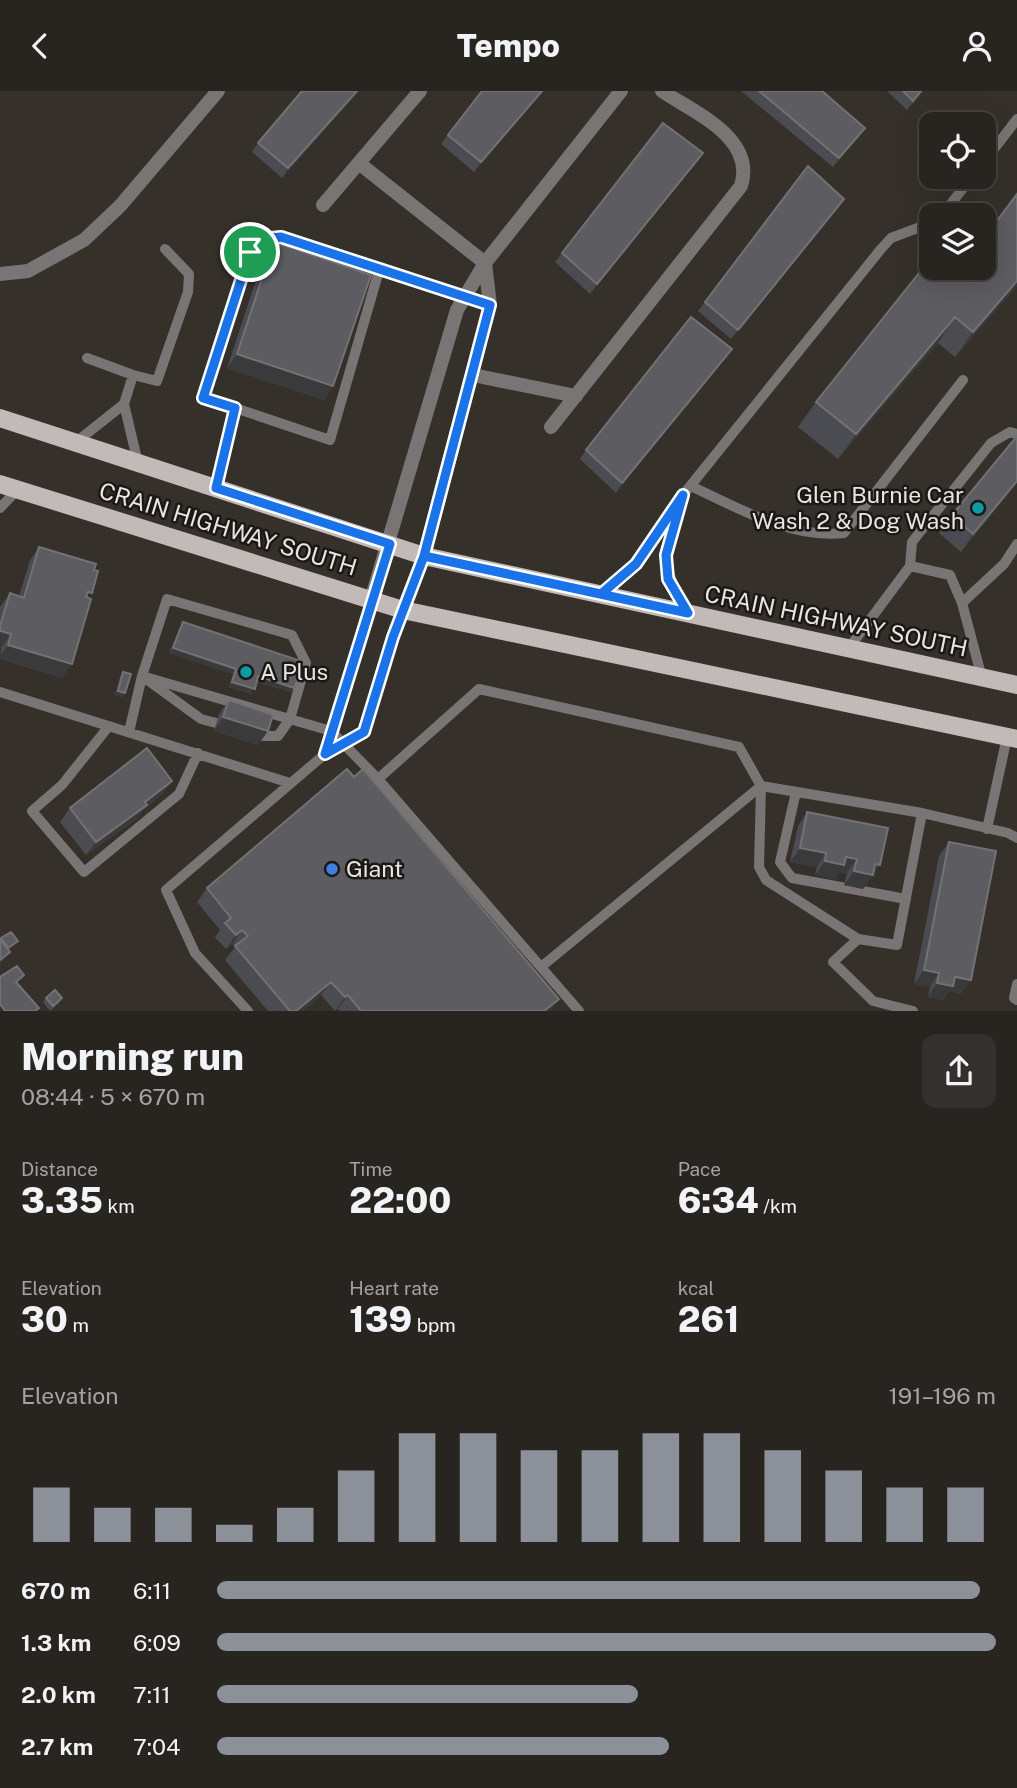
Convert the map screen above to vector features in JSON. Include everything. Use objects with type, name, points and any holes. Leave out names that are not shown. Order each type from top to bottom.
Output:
[{"type":"main road","name":"CRAIN HIGHWAY SOUTH","points":[[0,418],[424,556],[1017,685]]},
{"type":"main road","name":"CRAIN HIGHWAY SOUTH","points":[[0,484],[403,610],[1012,738]]},
{"type":"street","points":[[0,274],[28,271],[84,240],[120,206],[218,91]]},
{"type":"street","points":[[323,205],[420,91]]},
{"type":"street","points":[[371,600],[390,544],[457,310],[485,263],[621,91]]},
{"type":"street","points":[[551,427],[741,186],[746,172],[744,156],[735,143],[662,91]]},
{"type":"street","points":[[360,164],[485,263],[490,305],[424,556],[403,610]]},
{"type":"street","points":[[473,375],[576,396]]},
{"type":"lane","points":[[996,146],[1017,118]]},
{"type":"lane","points":[[951,203],[963,189]]},
{"type":"lane","points":[[601,594],[636,564],[683,495],[881,249],[891,238],[919,228]]},
{"type":"lane","points":[[380,267],[330,440],[203,398],[250,252],[261,239],[281,237],[380,267],[490,305]]},
{"type":"lane","points":[[87,358],[157,381],[188,292],[189,274],[165,249]]},
{"type":"lane","points":[[133,375],[124,404],[138,463]]},
{"type":"lane","points":[[691,486],[748,513],[819,536],[844,533],[962,380]]},
{"type":"lane","points":[[75,443],[124,404]]},
{"type":"lane","points":[[216,488],[235,408]]},
{"type":"lane","points":[[849,648],[910,566],[912,542],[991,443],[1010,432],[1017,434]]},
{"type":"lane","points":[[0,508],[18,489]]},
{"type":"lane","points":[[683,495],[666,555],[668,579],[688,613]]},
{"type":"lane","points":[[962,603],[1004,564],[1017,544]]},
{"type":"lane","points":[[910,566],[950,575],[962,603],[982,677]]},
{"type":"lane","points":[[129,732],[142,676],[167,599],[292,635],[306,663],[290,719],[278,736],[260,736]]},
{"type":"lane","points":[[325,754],[371,600]]},
{"type":"lane","points":[[248,1011],[195,953],[166,890],[325,754],[364,732],[403,610]]},
{"type":"lane","points":[[142,676],[331,731],[378,779],[579,1011]]},
{"type":"lane","points":[[142,676],[201,719],[216,723]]},
{"type":"lane","points":[[378,779],[479,689],[739,747],[761,786],[759,867],[766,880],[858,939],[897,945],[922,813]]},
{"type":"lane","points":[[0,692],[290,783]]},
{"type":"lane","points":[[109,726],[62,785],[32,811],[84,872],[179,794],[198,753]]},
{"type":"lane","points":[[987,829],[1012,738]]},
{"type":"lane","points":[[541,967],[761,786],[922,813],[1017,838]]},
{"type":"lane","points":[[796,792],[780,862],[792,878],[906,899]]},
{"type":"lane","points":[[858,939],[833,963],[873,1001],[913,1011]]},
{"type":"lane","points":[[1017,984],[1014,998],[1017,1000]]},
{"type":"building","points":[[302,91],[357,91],[288,168],[258,143]]},
{"type":"building","points":[[482,91],[542,91],[481,162],[448,135]]},
{"type":"building","points":[[759,91],[822,91],[865,128],[839,158]]},
{"type":"building","points":[[903,91],[921,91],[913,101]]},
{"type":"building","points":[[663,123],[703,153],[597,284],[562,253]]},
{"type":"building","points":[[808,166],[844,199],[738,330],[705,302]]},
{"type":"building","points":[[1017,194],[1017,281],[973,332],[955,317],[856,434],[816,402],[919,273],[919,280],[996,280],[996,222]]},
{"type":"building","points":[[274,242],[371,275],[333,386],[237,354]]},
{"type":"building","points":[[691,317],[732,349],[622,483],[586,450]]},
{"type":"building","name":"Glen Burnie Car Wash 2 & Dog Wash","points":[[1017,436],[1017,481],[973,534],[952,515]]},
{"type":"building","points":[[39,547],[96,564],[94,570],[98,571],[92,593],[88,592],[86,597],[91,599],[72,664],[8,645],[11,634],[0,631],[10,593],[24,598]]},
{"type":"building","points":[[183,622],[304,662],[294,688],[258,676],[255,689],[232,682],[236,669],[173,648]]},
{"type":"building","points":[[123,672],[131,674],[125,693],[118,691]]},
{"type":"building","points":[[229,700],[273,715],[268,731],[223,717]]},
{"type":"building","points":[[147,748],[172,781],[145,802],[147,805],[96,842],[70,808]]},
{"type":"building","name":"Giant","points":[[347,769],[354,777],[363,769],[559,999],[544,1011],[361,1011],[348,995],[345,997],[331,982],[296,1011],[290,1011],[235,946],[248,936],[242,930],[236,935],[225,923],[231,918],[207,888]]},
{"type":"building","points":[[807,812],[888,828],[880,865],[875,864],[873,875],[854,871],[857,859],[846,857],[844,865],[825,861],[826,853],[800,848]]},
{"type":"building","points":[[949,842],[996,851],[971,980],[955,977],[953,986],[937,983],[939,973],[924,970]]},
{"type":"building","points":[[11,932],[18,941],[8,948],[1,938]]},
{"type":"building","points":[[0,939],[10,952],[0,960]]},
{"type":"building","points":[[17,966],[24,975],[16,982],[39,1008],[35,1011],[5,1011],[0,1004],[0,977]]},
{"type":"building","points":[[55,990],[62,998],[53,1006],[46,998]]},
{"type":"place","name":"Glen Burnie Car Wash 2 & Dog Wash","points":[[978,508]]},
{"type":"place","name":"A Plus","points":[[246,672]]},
{"type":"place","name":"Giant","points":[[332,869]]},
{"type":"route","points":[[250,252],[203,398],[235,408],[216,488],[390,544],[360,632],[325,754],[364,732],[393,637],[424,556],[688,613],[668,579],[666,555],[683,495],[636,564],[601,594],[424,556],[490,305],[380,267],[281,237],[261,239],[250,252]]}]
